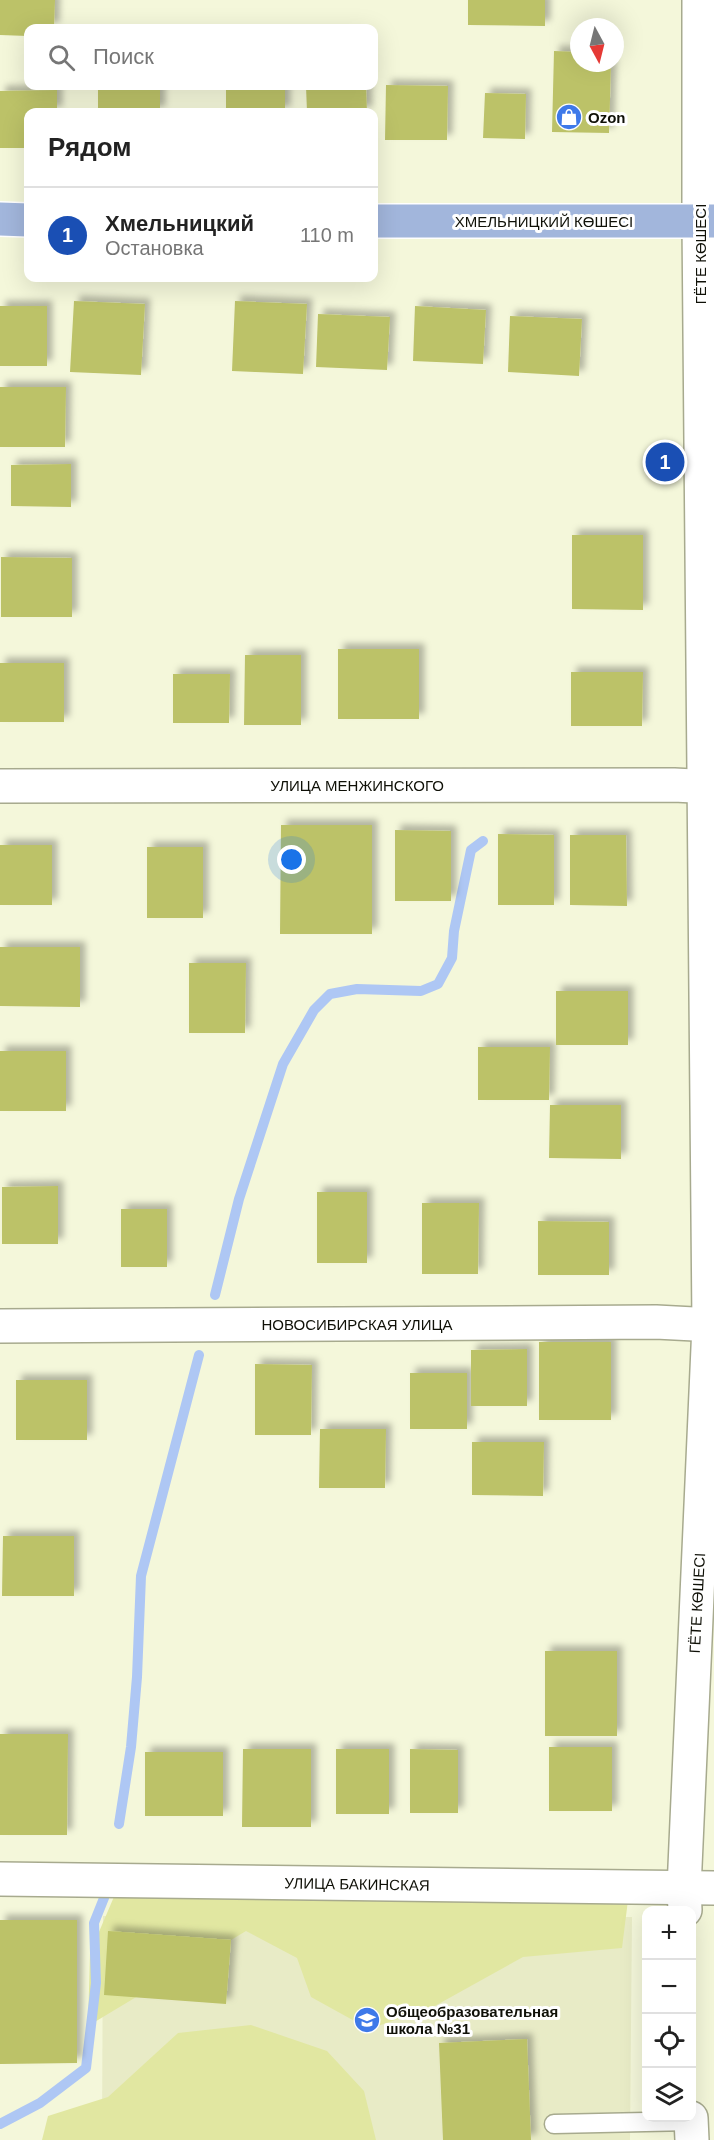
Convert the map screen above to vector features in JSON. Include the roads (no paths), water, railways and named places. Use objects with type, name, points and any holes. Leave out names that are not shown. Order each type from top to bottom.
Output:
[{"type":"main road","points":[[0,219],[24,220]]},
{"type":"main road","name":"ХМЕЛЬНИЦКИЙ КӨШЕСІ","points":[[378,221],[707,221]]},
{"type":"street","name":"ГЁТЕ КӨШЕСІ","points":[[694,1896],[712,1325],[707,221],[699,0]]},
{"type":"street","name":"УЛИЦА МЕНЖИНСКОГО","points":[[0,786],[674,785],[710,787]]},
{"type":"street","name":"НОВОСИБИРСКАЯ УЛИЦА","points":[[0,1326],[644,1322],[712,1325]]},
{"type":"street","name":"УЛИЦА БАКИНСКАЯ","points":[[0,1879],[694,1896]]},
{"type":"lane","points":[[554,2124],[692,2126]]},
{"type":"waterway","points":[[215,1295],[239,1199],[283,1064],[314,1010],[330,994],[357,989],[421,991],[438,984],[452,958],[454,931],[471,850],[483,841]]},
{"type":"waterway","points":[[119,1824],[131,1747],[137,1677],[141,1576],[199,1355]]},
{"type":"waterway","points":[[0,2124],[40,2103],[86,2068],[96,1983],[94,1923],[104,1898]]},
{"type":"place","name":"Ozon","points":[[569,117]]},
{"type":"place","name":"Хмельницкий","points":[[665,462]]},
{"type":"place","name":"Общеобразовательная школа №31","points":[[367,2020]]}]
